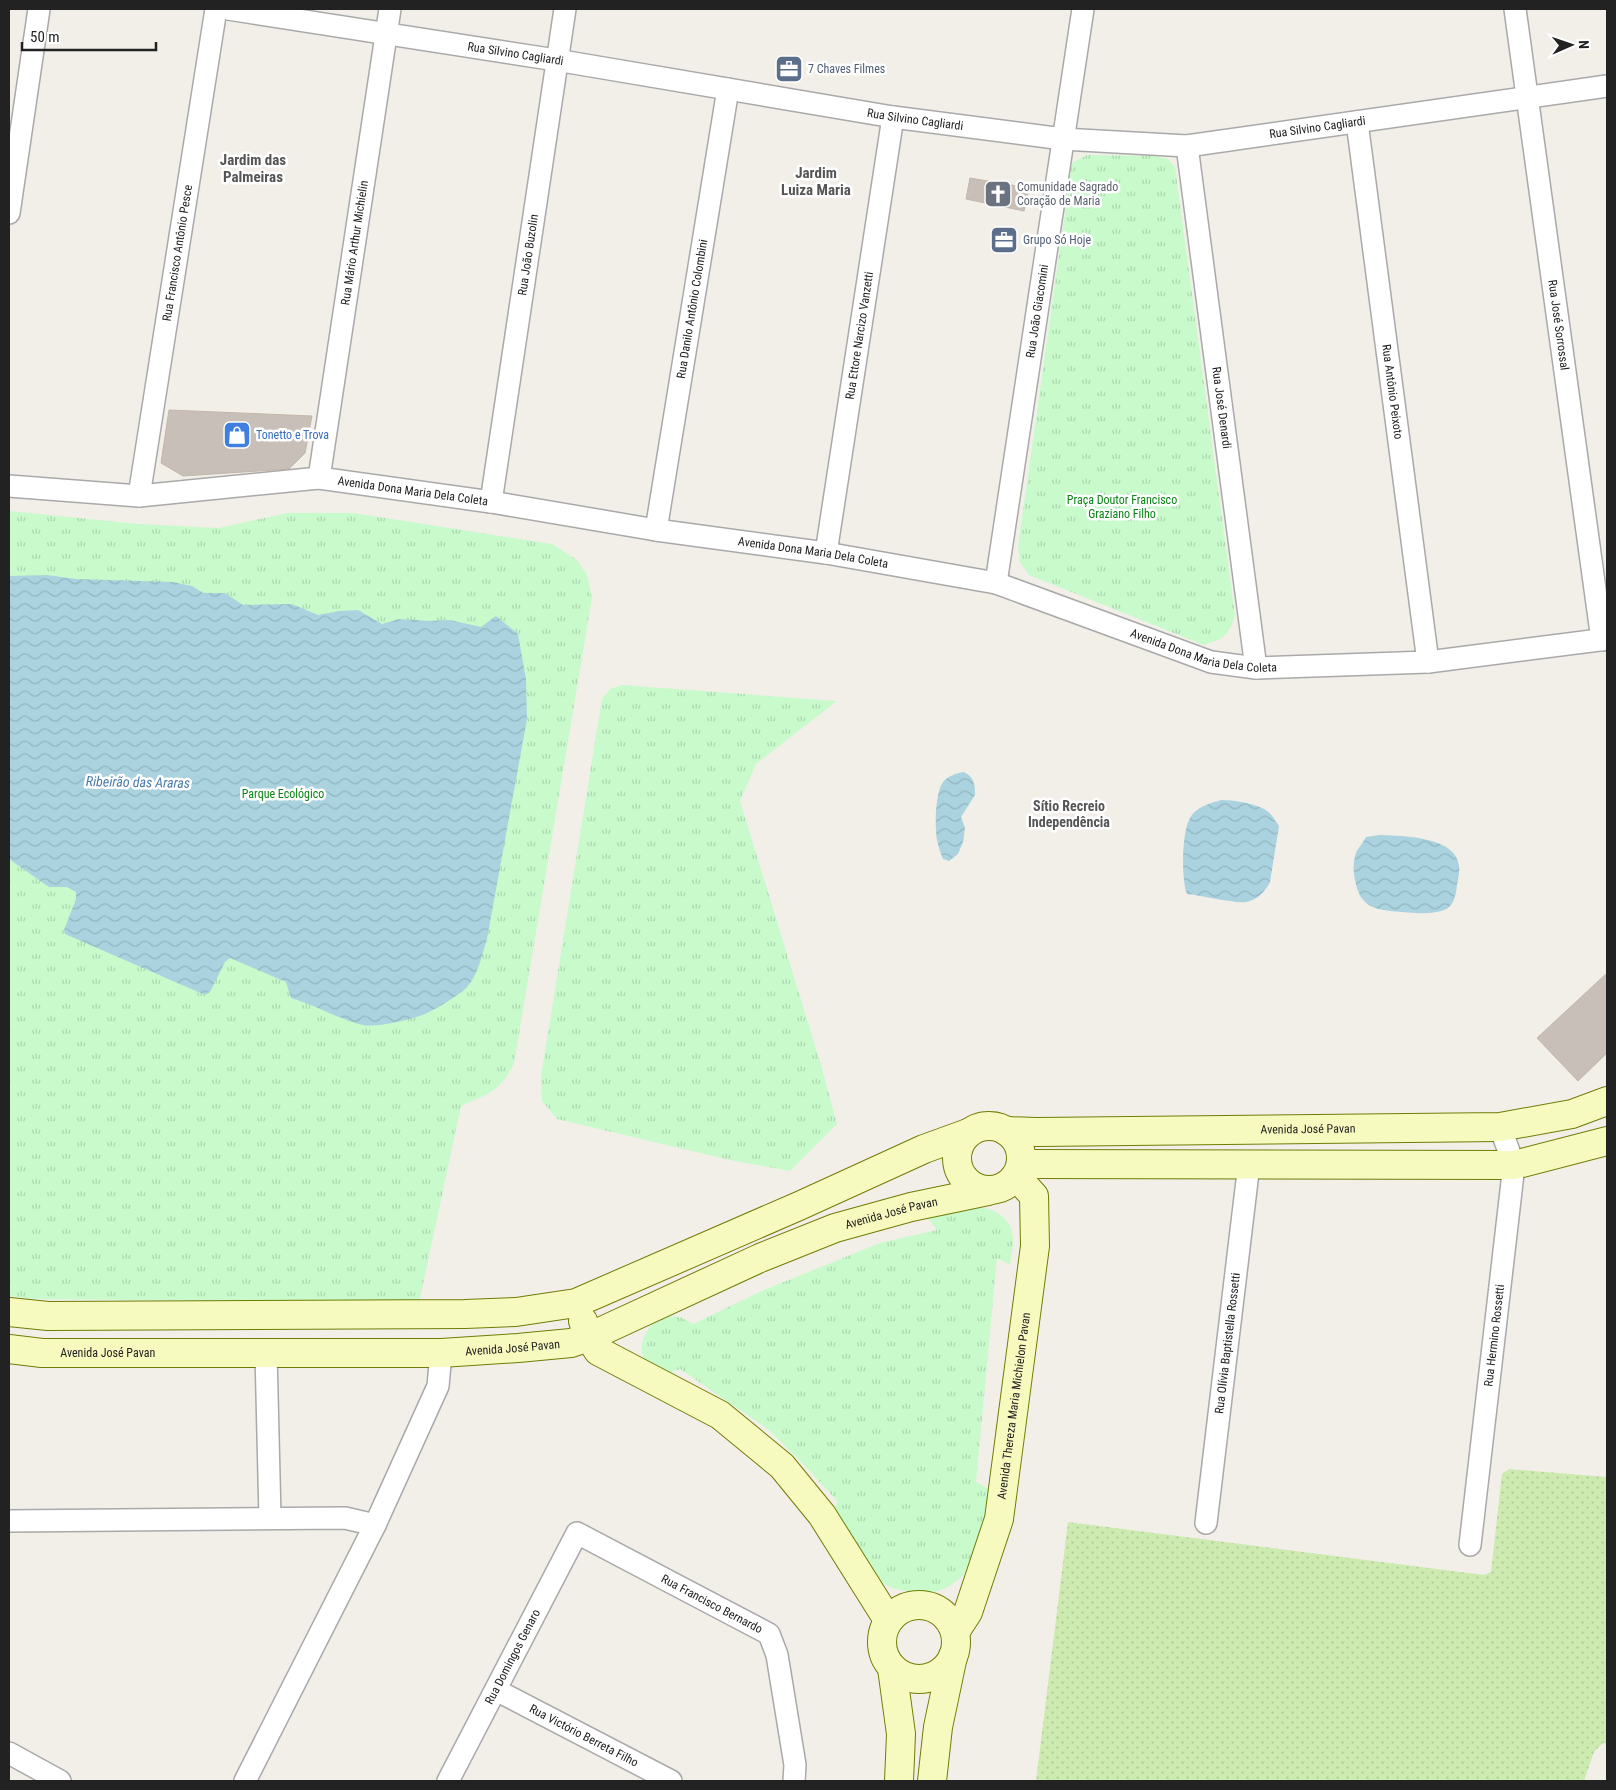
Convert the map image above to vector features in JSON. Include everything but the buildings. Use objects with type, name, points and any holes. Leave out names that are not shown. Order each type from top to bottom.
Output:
[{"type":"street","points":[[9,213],[40,9]]},
{"type":"street","name":"Rua Francisco Antônio Pesce","points":[[139,496],[216,9]]},
{"type":"street","name":"Rua Silvino Cagliardi","points":[[228,9],[556,60],[893,117],[1063,139],[1187,146],[1607,86]]},
{"type":"street","name":"Rua Mário Arthur Michielin","points":[[319,478],[390,9]]},
{"type":"street","name":"Rua João Buzolin","points":[[491,502],[564,9]]},
{"type":"street","name":"Rua João Giacomini","points":[[996,583],[1083,9]]},
{"type":"street","name":"Rua José Sorrossal","points":[[1515,9],[1526,97],[1605,639]]},
{"type":"street","name":"Rua Danilo Antônio Colombini","points":[[656,530],[728,89]]},
{"type":"street","name":"Rua Ettore Narcizo Vanzetti","points":[[826,553],[893,117]]},
{"type":"street","name":"Rua Antônio Peixoto","points":[[1357,122],[1428,662]]},
{"type":"street","name":"Rua José Denardi","points":[[1187,146],[1256,668]]},
{"type":"street","name":"Avenida Dona Maria Dela Coleta","points":[[9,486],[139,496],[319,478],[491,502],[656,530],[826,553],[996,583],[1211,662],[1256,668],[1428,662],[1605,639]]},
{"type":"street","name":"Avenida José Pavan","points":[[1006,1131],[1500,1127],[1572,1114],[1607,1101]]},
{"type":"street","points":[[9,1312],[48,1316],[465,1314],[516,1312],[576,1303],[799,1206],[924,1149],[977,1128],[997,1126],[1014,1137],[1019,1145],[1021,1154],[1019,1170],[1004,1187],[988,1191],[977,1189],[960,1174],[957,1152],[961,1142],[968,1133]]},
{"type":"street","name":"Rua Hermino Rossetti","points":[[1470,1545],[1514,1165],[1500,1127]]},
{"type":"street","points":[[1019,1170],[1249,1164],[1514,1165],[1607,1141]]},
{"type":"street","name":"Rua Olívia Baptistella Rossetti","points":[[1206,1523],[1249,1164]]},
{"type":"street","name":"Avenida Thereza Maria Michielon Pavan","points":[[932,1781],[938,1727],[954,1644],[968,1612],[999,1519],[1035,1246],[1034,1196],[1019,1170]]},
{"type":"street","name":"Avenida José Pavan","points":[[9,1349],[42,1353],[441,1353],[571,1343],[589,1337],[760,1258],[835,1228],[911,1208],[988,1191]]},
{"type":"street","points":[[576,1303],[589,1337],[598,1351],[720,1415],[782,1466],[822,1515],[888,1620]]},
{"type":"street","points":[[266,1353],[270,1518]]},
{"type":"street","points":[[245,1781],[375,1525],[438,1386],[441,1353]]},
{"type":"street","points":[[9,1521],[346,1518],[375,1525]]},
{"type":"street","name":"Rua Domingos Genaro","points":[[448,1781],[576,1533]]},
{"type":"street","name":"Rua Francisco Bernardo","points":[[576,1533],[769,1634],[777,1655],[796,1765],[794,1781]]},
{"type":"street","points":[[919,1604],[931,1606],[942,1612],[950,1621],[954,1644],[947,1666],[937,1674],[926,1678],[914,1679],[902,1675],[892,1668],[885,1657],[882,1645],[883,1632],[888,1620],[896,1612],[907,1606],[919,1604]]},
{"type":"street","points":[[892,1668],[901,1734],[899,1781]]},
{"type":"street","name":"Rua Victório Berreta Filho","points":[[496,1690],[671,1781]]},
{"type":"street","points":[[9,1753],[60,1781]]},
{"type":"green space","name":"Praça Doutor Francisco Graziano Filho","points":[[1087,155],[1155,156],[1168,159],[1175,167],[1235,615],[1225,636],[1204,645],[1029,575],[1020,562],[1018,546],[1072,163]]},
{"type":"green space","name":"Parque Ecológico","points":[[9,511],[139,524],[219,528],[287,513],[353,513],[552,544],[577,560],[587,575],[592,598],[514,1064],[498,1087],[486,1095],[461,1106],[419,1303],[33,1299],[9,1296]]},
{"type":"green space","points":[[622,685],[837,701],[756,764],[740,801],[821,1065],[837,1124],[790,1171],[730,1160],[557,1119],[542,1101],[541,1076],[602,699],[610,689]]},
{"type":"green space","points":[[976,1207],[989,1209],[1005,1219],[1012,1230],[1013,1240],[1010,1265],[997,1258],[976,1482],[992,1491],[974,1553],[963,1576],[948,1587],[935,1592],[915,1593],[892,1588],[878,1580],[832,1511],[838,1502],[769,1430],[680,1369],[660,1377],[646,1363],[642,1354],[642,1346],[648,1330],[654,1323],[662,1319],[670,1316],[679,1317],[693,1324],[764,1290],[880,1243],[937,1230],[925,1214]]},
{"type":"green space","points":[[1509,1469],[1607,1477],[1607,1744],[1603,1743],[1594,1752],[1584,1781],[1036,1781],[1068,1522],[1484,1575],[1491,1572],[1502,1474]]},
{"type":"water","name":"Ribeirão das Araras","points":[[47,575],[76,579],[173,582],[192,586],[203,593],[225,593],[243,605],[292,604],[318,615],[358,610],[382,624],[399,619],[450,620],[481,627],[496,616],[518,634],[526,679],[527,719],[487,939],[477,971],[466,988],[447,1002],[421,1015],[405,1020],[369,1026],[345,1019],[291,998],[286,982],[230,958],[225,962],[210,992],[205,995],[65,934],[64,930],[76,899],[76,892],[67,887],[49,887],[9,859],[9,576]]},
{"type":"water","points":[[964,772],[973,781],[975,795],[961,817],[965,828],[963,842],[958,854],[949,861],[943,859],[937,838],[936,812],[938,794],[945,780],[952,775]]},
{"type":"water","points":[[1222,800],[1242,802],[1265,809],[1279,826],[1270,882],[1260,895],[1246,902],[1187,894],[1185,887],[1183,868],[1184,846],[1189,820],[1199,809]]},
{"type":"water","points":[[1380,835],[1414,837],[1438,843],[1456,856],[1459,875],[1455,896],[1450,906],[1439,912],[1418,913],[1377,909],[1365,902],[1357,890],[1354,874],[1355,856],[1366,837]]},
{"type":"place","name":"7 Chaves Filmes","points":[[789,69]]},
{"type":"place","name":"Comunidade Sagrado Coração de Maria","points":[[998,194]]},
{"type":"place","name":"Grupo Só Hoje","points":[[1004,240]]},
{"type":"place","name":"Tonetto e Trova","points":[[237,435]]},
{"type":"district","name":"Jardim das Palmeiras","points":[[253,168]]},
{"type":"district","name":"Jardim Luiza Maria","points":[[816,182]]},
{"type":"district","name":"Sítio Recreio Independência","points":[[1069,814]]}]
